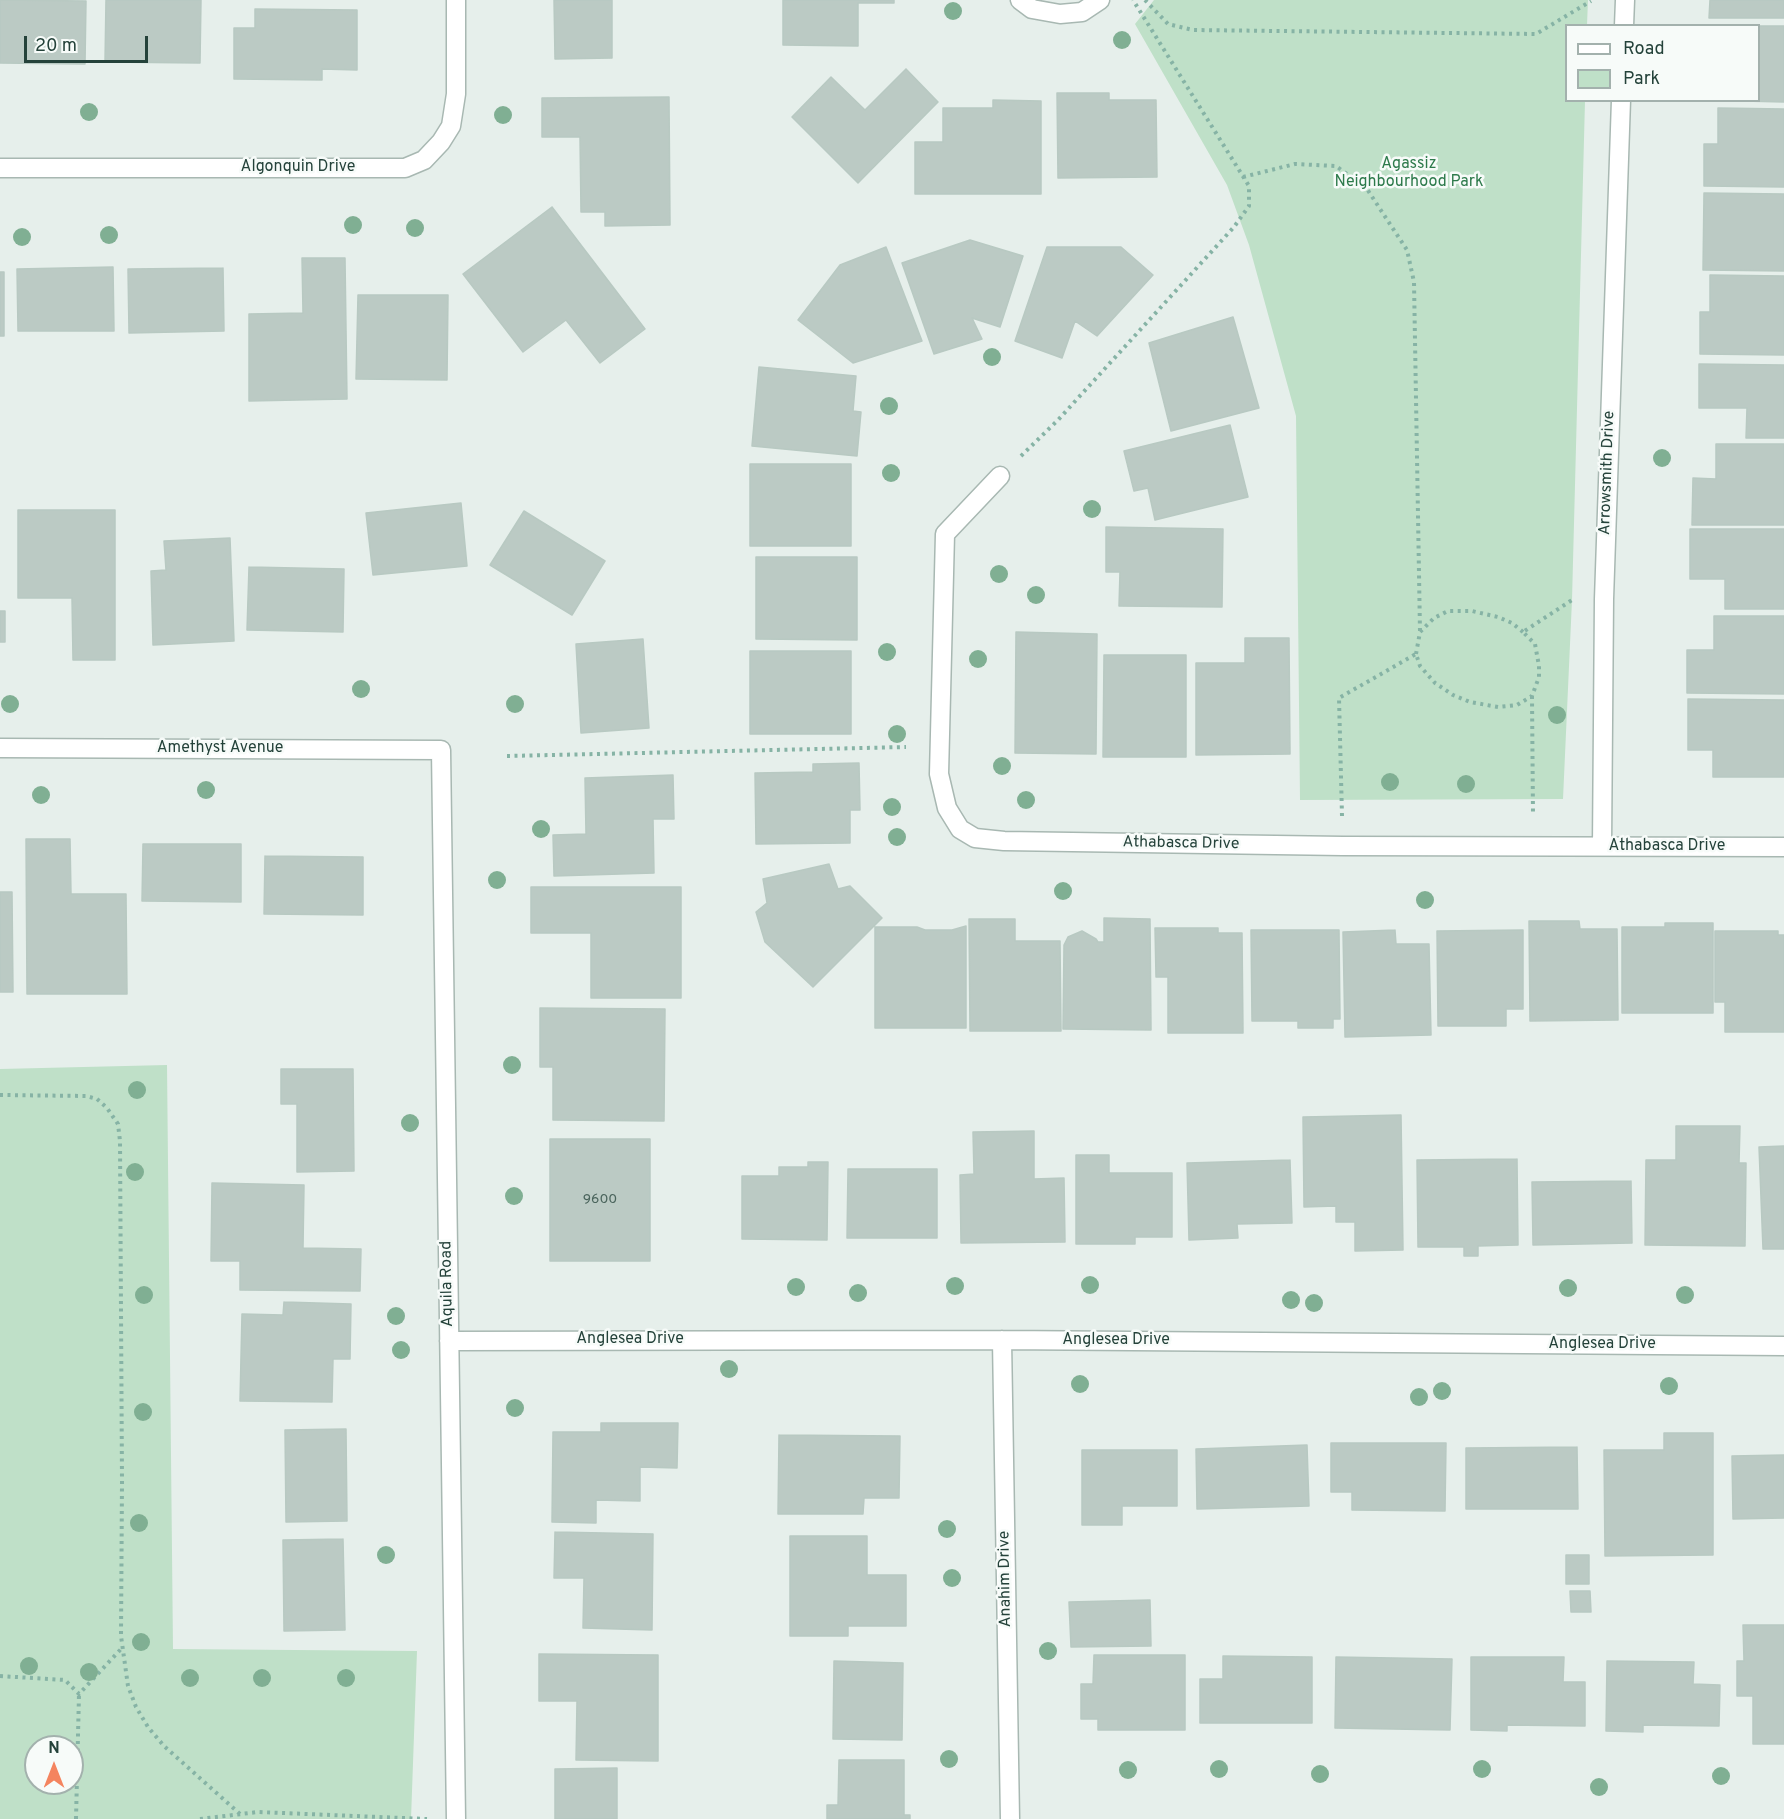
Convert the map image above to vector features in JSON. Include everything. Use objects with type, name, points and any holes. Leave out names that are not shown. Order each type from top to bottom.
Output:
[{"type":"street","name":"Algonquin Drive","points":[[0,168],[405,168],[424,160],[452,126],[456,94],[456,0]]},
{"type":"street","points":[[1020,0],[1032,9],[1060,14],[1082,12],[1100,0]]},
{"type":"street","points":[[1624,24],[1625,0]]},
{"type":"street","name":"Arrowsmith Drive","points":[[1602,846],[1604,599],[1621,102]]},
{"type":"street","name":"Athabasca Drive","points":[[1000,476],[945,534],[939,774],[947,808],[960,829],[975,838],[1004,841],[1343,846],[1784,847]]},
{"type":"street","name":"Amethyst Avenue","points":[[0,748],[441,750]]},
{"type":"street","name":"Aquila Road","points":[[441,750],[456,1819]]},
{"type":"street","name":"Anglesea Drive","points":[[449,1341],[1002,1340],[1784,1346]]},
{"type":"street","name":"Anahim Drive","points":[[1002,1340],[1010,1819]]},
{"type":"path","points":[[1000,476],[1058,420],[1234,227],[1249,206],[1249,186],[1244,177],[1133,0]]},
{"type":"path","points":[[1145,0],[1168,24],[1193,30],[1536,34],[1591,1]]},
{"type":"path","points":[[1244,177],[1295,164],[1336,166],[1367,189],[1407,250],[1414,282],[1420,632],[1416,654],[1420,666],[1436,683],[1453,695],[1470,702],[1498,707],[1517,705],[1532,696]]},
{"type":"path","points":[[1523,632],[1572,600],[1604,599]]},
{"type":"path","points":[[1420,632],[1434,618],[1448,611],[1472,611],[1512,623],[1535,644],[1539,677],[1532,696],[1533,846]]},
{"type":"path","points":[[1343,846],[1339,698],[1416,654]]},
{"type":"path","points":[[507,756],[906,747]]},
{"type":"path","points":[[0,1095],[86,1096],[97,1099],[107,1108],[118,1124],[120,1141],[122,1648],[128,1686],[136,1707],[148,1727],[164,1746],[240,1814]]},
{"type":"path","points":[[76,1819],[79,1694],[122,1648]]},
{"type":"path","points":[[0,1676],[65,1680],[79,1694]]},
{"type":"path","points":[[200,1819],[285,1812],[429,1819]]},
{"type":"green space","name":"Agassiz Neighbourhood Park","points":[[1154,0],[1588,0],[1587,24],[1565,24],[1565,102],[1585,102],[1572,600],[1563,799],[1300,800],[1296,416],[1249,245],[1227,185],[1135,24]]},
{"type":"green space","points":[[167,1065],[173,1649],[417,1651],[411,1819],[0,1819],[0,1069]]},
{"type":"building","points":[[0,0],[86,1],[85,64],[0,63]]},
{"type":"building","points":[[106,0],[201,0],[200,63],[105,62]]},
{"type":"building","points":[[554,0],[612,0],[612,58],[555,59]]},
{"type":"building","points":[[783,0],[894,0],[894,3],[858,3],[858,46],[783,45]]},
{"type":"building","points":[[1710,0],[1784,0],[1784,18],[1709,18]]},
{"type":"building","points":[[255,9],[357,10],[357,70],[322,69],[322,80],[234,79],[234,28],[255,28]]},
{"type":"building","points":[[1760,26],[1784,26],[1784,102],[1760,101]]},
{"type":"building","points":[[906,69],[938,102],[858,183],[792,117],[831,77],[865,110]]},
{"type":"building","points":[[1057,93],[1109,93],[1109,100],[1156,100],[1157,177],[1058,178]]},
{"type":"building","points":[[669,97],[670,225],[605,226],[605,212],[581,212],[580,137],[542,137],[542,98]]},
{"type":"building","points":[[993,100],[1041,101],[1041,194],[915,194],[915,142],[943,142],[943,108],[993,108]]},
{"type":"building","points":[[1718,108],[1784,109],[1784,187],[1704,186],[1704,144],[1718,144]]},
{"type":"building","points":[[1704,193],[1784,194],[1784,271],[1703,270]]},
{"type":"building","points":[[552,207],[645,329],[600,363],[566,320],[523,352],[463,274]]},
{"type":"building","points":[[970,240],[1023,256],[1000,327],[972,318],[982,339],[934,354],[902,263]]},
{"type":"building","points":[[886,247],[922,341],[853,363],[798,320],[840,265]]},
{"type":"building","points":[[1047,247],[1121,247],[1153,275],[1097,336],[1075,321],[1062,358],[1015,341]]},
{"type":"building","points":[[302,258],[345,258],[347,399],[249,401],[249,314],[303,313]]},
{"type":"building","points":[[113,267],[114,331],[18,331],[17,269]]},
{"type":"building","points":[[223,268],[224,331],[129,333],[128,269]]},
{"type":"building","points":[[0,272],[4,272],[4,336],[0,336]]},
{"type":"building","points":[[1710,275],[1784,276],[1784,355],[1700,354],[1700,312],[1710,312]]},
{"type":"building","points":[[358,295],[448,295],[447,380],[356,379]]},
{"type":"building","points":[[1233,317],[1259,408],[1171,431],[1149,343]]},
{"type":"building","points":[[1699,364],[1784,365],[1784,438],[1746,438],[1747,408],[1699,408]]},
{"type":"building","points":[[759,367],[856,376],[853,411],[861,412],[857,456],[752,446]]},
{"type":"building","points":[[1230,425],[1248,497],[1155,520],[1148,488],[1134,491],[1124,451]]},
{"type":"building","points":[[1716,444],[1784,444],[1784,525],[1692,525],[1693,478],[1716,479]]},
{"type":"building","points":[[750,464],[851,464],[851,546],[750,546]]},
{"type":"building","points":[[461,503],[467,566],[373,575],[366,513]]},
{"type":"building","points":[[18,510],[115,510],[115,660],[73,660],[72,598],[18,598]]},
{"type":"building","points":[[524,511],[605,561],[572,615],[490,565]]},
{"type":"building","points":[[1106,527],[1223,529],[1222,607],[1119,606],[1120,572],[1106,572]]},
{"type":"building","points":[[1690,529],[1784,529],[1784,609],[1725,609],[1725,579],[1690,579]]},
{"type":"building","points":[[230,538],[234,641],[153,645],[151,571],[166,570],[164,541]]},
{"type":"building","points":[[756,557],[857,557],[857,640],[756,639]]},
{"type":"building","points":[[249,567],[344,569],[343,632],[247,630]]},
{"type":"building","points":[[0,611],[5,611],[5,642],[0,642]]},
{"type":"building","points":[[1714,616],[1784,616],[1784,694],[1687,693],[1687,650],[1714,650]]},
{"type":"building","points":[[1016,632],[1097,634],[1096,754],[1015,753]]},
{"type":"building","points":[[1245,638],[1289,638],[1290,754],[1196,755],[1196,663],[1245,663]]},
{"type":"building","points":[[643,639],[649,728],[581,733],[576,644]]},
{"type":"building","points":[[750,651],[851,651],[851,734],[750,734]]},
{"type":"building","points":[[1104,655],[1186,655],[1186,757],[1103,757]]},
{"type":"building","points":[[1688,699],[1784,700],[1784,777],[1713,777],[1713,750],[1688,750]]},
{"type":"building","points":[[859,763],[860,810],[850,810],[850,843],[756,844],[755,773],[813,772],[813,764]]},
{"type":"building","points":[[673,775],[674,819],[653,819],[654,873],[554,876],[553,835],[586,834],[585,778]]},
{"type":"building","points":[[26,839],[70,839],[71,894],[126,894],[127,994],[27,994]]},
{"type":"building","points":[[143,844],[241,844],[241,902],[142,901]]},
{"type":"building","points":[[265,856],[363,857],[363,915],[264,914]]},
{"type":"building","points":[[829,864],[838,889],[850,886],[882,918],[813,987],[765,942],[756,912],[767,903],[763,879]]},
{"type":"building","points":[[531,887],[681,887],[681,998],[591,998],[591,933],[531,933]]},
{"type":"building","points":[[0,892],[12,892],[13,992],[0,992]]},
{"type":"building","points":[[1104,918],[1150,919],[1151,1030],[1063,1029],[1064,945],[1068,937],[1082,931],[1098,942],[1104,942]]},
{"type":"building","points":[[969,919],[1015,919],[1015,941],[1060,941],[1061,1031],[970,1031]]},
{"type":"building","points":[[1529,921],[1579,921],[1580,929],[1617,929],[1618,1020],[1530,1021]]},
{"type":"building","points":[[1665,923],[1713,923],[1713,1013],[1622,1013],[1622,927],[1665,927]]},
{"type":"building","points":[[966,926],[966,1028],[875,1028],[875,927],[952,930]]},
{"type":"building","points":[[1155,928],[1218,928],[1218,933],[1242,933],[1243,1033],[1168,1033],[1168,977],[1156,977]]},
{"type":"building","points":[[1251,930],[1339,930],[1340,1019],[1333,1019],[1333,1028],[1298,1028],[1298,1021],[1252,1021]]},
{"type":"building","points":[[1395,930],[1396,944],[1429,944],[1431,1035],[1345,1037],[1343,932]]},
{"type":"building","points":[[1523,930],[1523,1009],[1506,1009],[1506,1026],[1438,1026],[1437,931]]},
{"type":"building","points":[[1715,931],[1778,931],[1778,935],[1784,935],[1784,1032],[1725,1032],[1725,1002],[1715,1002]]},
{"type":"building","points":[[540,1008],[665,1009],[664,1121],[553,1120],[553,1067],[540,1067]]},
{"type":"building","points":[[281,1069],[353,1069],[354,1171],[297,1172],[297,1104],[281,1104]]},
{"type":"building","points":[[1401,1115],[1403,1250],[1355,1251],[1355,1222],[1336,1222],[1336,1206],[1304,1207],[1303,1117]]},
{"type":"building","points":[[1676,1126],[1740,1126],[1739,1163],[1746,1163],[1745,1246],[1645,1245],[1646,1160],[1676,1160]]},
{"type":"building","points":[[1034,1131],[1034,1179],[1064,1178],[1065,1242],[961,1243],[960,1175],[974,1174],[973,1132]]},
{"type":"building","points":[[550,1139],[650,1139],[650,1261],[550,1261]]},
{"type":"building","points":[[1784,1146],[1784,1249],[1763,1249],[1759,1147]]},
{"type":"building","points":[[1076,1155],[1109,1155],[1109,1173],[1172,1173],[1172,1237],[1135,1237],[1135,1244],[1076,1244]]},
{"type":"building","points":[[1517,1159],[1518,1245],[1478,1246],[1478,1256],[1464,1256],[1464,1247],[1418,1247],[1417,1160]]},
{"type":"building","points":[[1290,1160],[1292,1223],[1237,1224],[1238,1238],[1189,1240],[1187,1163]]},
{"type":"building","points":[[808,1162],[828,1162],[827,1240],[742,1239],[742,1176],[779,1176],[779,1167],[808,1167]]},
{"type":"building","points":[[848,1169],[937,1169],[937,1238],[847,1238]]},
{"type":"building","points":[[1631,1181],[1632,1243],[1533,1245],[1532,1182]]},
{"type":"building","points":[[212,1183],[304,1185],[303,1248],[361,1249],[360,1291],[240,1290],[240,1261],[211,1261]]},
{"type":"building","points":[[284,1302],[351,1304],[350,1359],[333,1359],[332,1402],[240,1401],[242,1314],[283,1315]]},
{"type":"building","points":[[601,1423],[678,1423],[677,1468],[640,1467],[640,1501],[596,1500],[596,1523],[552,1522],[553,1432],[601,1432]]},
{"type":"building","points":[[346,1429],[347,1521],[286,1522],[285,1430]]},
{"type":"building","points":[[1664,1433],[1713,1433],[1713,1555],[1605,1556],[1604,1450],[1664,1450]]},
{"type":"building","points":[[779,1435],[900,1436],[899,1498],[864,1498],[863,1514],[778,1514]]},
{"type":"building","points":[[1331,1443],[1446,1443],[1445,1511],[1352,1510],[1352,1492],[1331,1492]]},
{"type":"building","points":[[1307,1445],[1309,1506],[1197,1509],[1196,1449]]},
{"type":"building","points":[[1577,1447],[1578,1509],[1466,1509],[1466,1448]]},
{"type":"building","points":[[1082,1450],[1177,1450],[1177,1506],[1122,1506],[1122,1525],[1082,1525]]},
{"type":"building","points":[[1784,1455],[1784,1518],[1733,1519],[1732,1456]]},
{"type":"building","points":[[555,1532],[653,1534],[652,1630],[583,1628],[584,1578],[554,1578]]},
{"type":"building","points":[[790,1536],[867,1536],[867,1575],[906,1575],[906,1626],[848,1626],[848,1636],[790,1636]]},
{"type":"building","points":[[343,1539],[345,1630],[284,1631],[283,1540]]},
{"type":"building","points":[[1566,1555],[1589,1555],[1589,1584],[1566,1584]]},
{"type":"building","points":[[1570,1591],[1590,1591],[1591,1612],[1571,1612]]},
{"type":"building","points":[[1150,1600],[1151,1646],[1071,1647],[1069,1602]]},
{"type":"building","points":[[1743,1625],[1784,1625],[1784,1744],[1753,1744],[1753,1696],[1737,1696],[1737,1661],[1744,1661]]},
{"type":"building","points":[[539,1654],[658,1655],[658,1761],[576,1760],[577,1701],[539,1701]]},
{"type":"building","points":[[1094,1655],[1185,1655],[1185,1730],[1098,1730],[1098,1719],[1081,1719],[1081,1684],[1093,1684]]},
{"type":"building","points":[[1223,1656],[1312,1657],[1312,1723],[1200,1723],[1200,1679],[1223,1679]]},
{"type":"building","points":[[1336,1657],[1452,1659],[1450,1730],[1335,1728]]},
{"type":"building","points":[[1471,1657],[1564,1657],[1563,1682],[1585,1682],[1585,1726],[1507,1725],[1507,1731],[1471,1730]]},
{"type":"building","points":[[834,1661],[903,1663],[902,1740],[833,1739]]},
{"type":"building","points":[[1607,1661],[1694,1662],[1693,1684],[1720,1685],[1719,1726],[1643,1725],[1643,1732],[1606,1731]]},
{"type":"building","points":[[839,1760],[904,1760],[904,1815],[910,1815],[910,1819],[827,1819],[827,1805],[838,1805]]},
{"type":"building","points":[[617,1768],[617,1819],[555,1819],[555,1769]]}]
